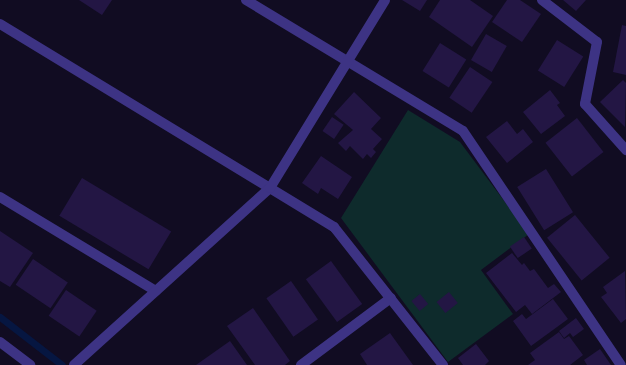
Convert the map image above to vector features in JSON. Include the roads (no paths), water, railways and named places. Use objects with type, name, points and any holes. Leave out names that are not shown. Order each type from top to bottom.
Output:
[{"type":"street","points":[[246,0],[347,63],[463,131],[620,365]]},
{"type":"street","points":[[74,365],[270,188],[385,0]]},
{"type":"street","points":[[542,0],[597,42],[585,104],[626,150]]},
{"type":"street","points":[[0,24],[334,228],[391,298],[442,365]]},
{"type":"street","points":[[0,197],[156,291]]},
{"type":"street","points":[[301,365],[391,298]]},
{"type":"street","points":[[0,342],[30,365]]},
{"type":"waterway","points":[[0,317],[62,365]]}]
